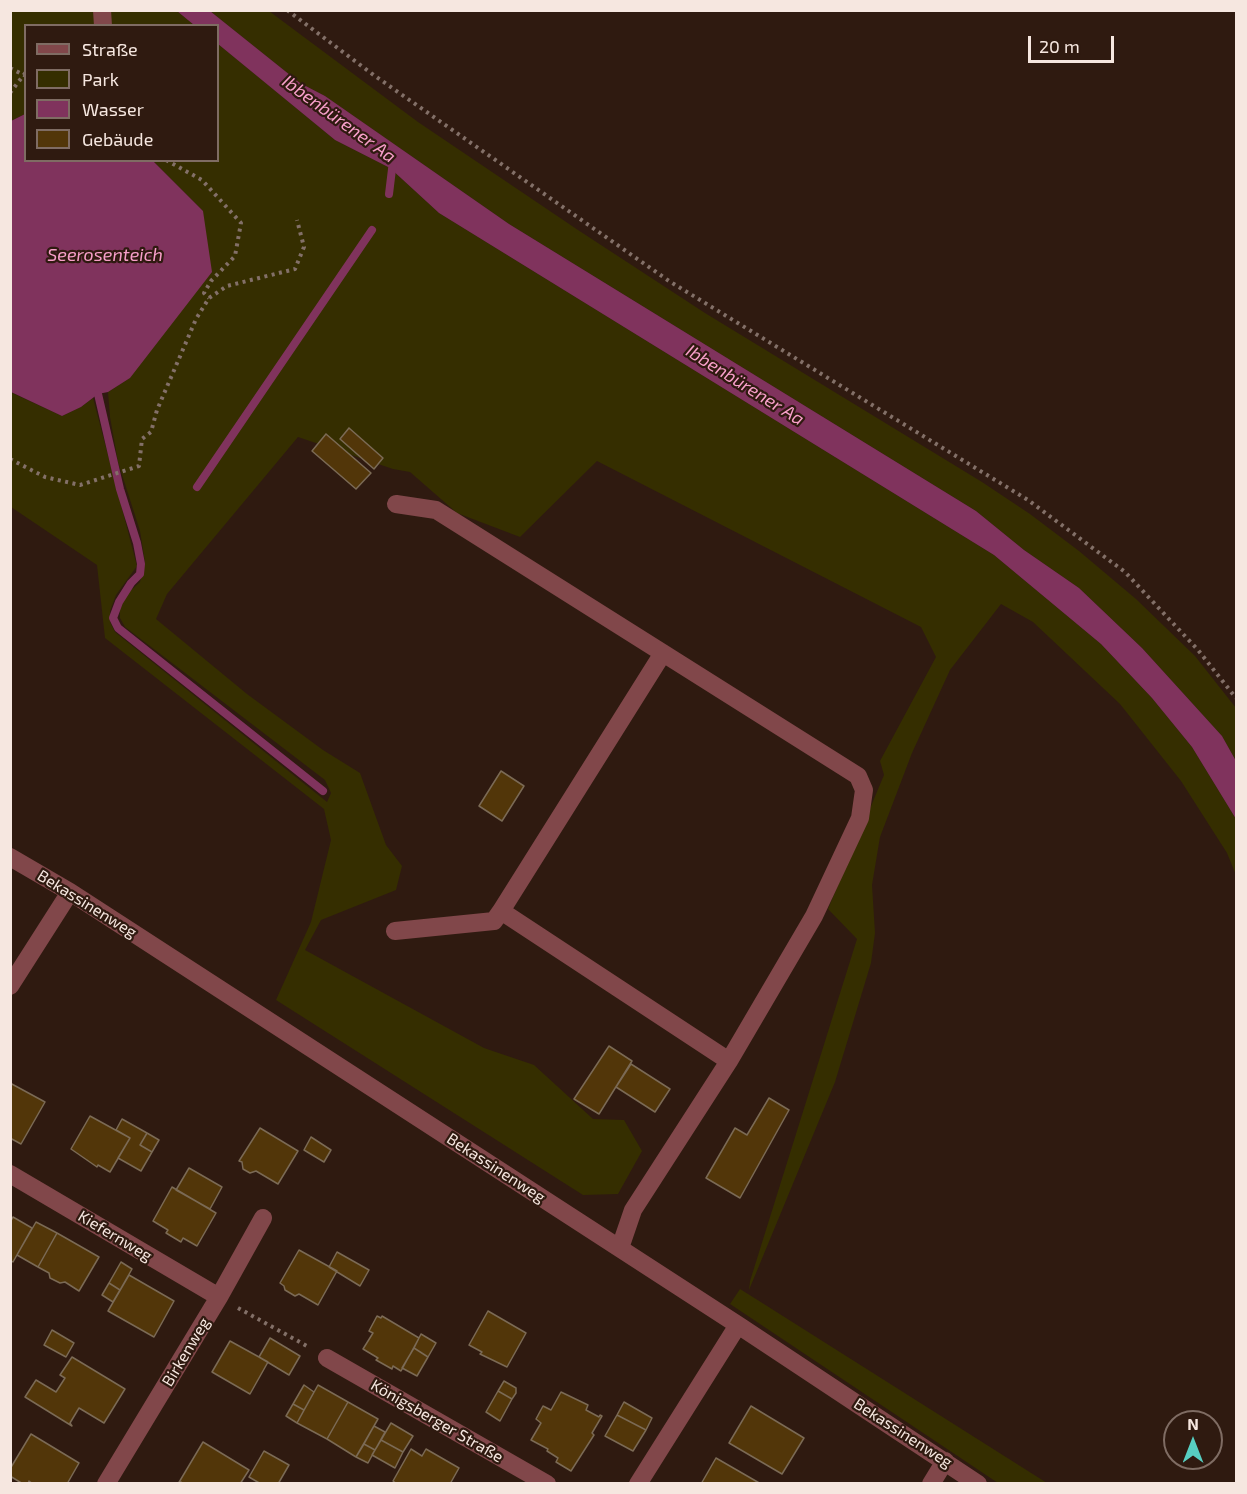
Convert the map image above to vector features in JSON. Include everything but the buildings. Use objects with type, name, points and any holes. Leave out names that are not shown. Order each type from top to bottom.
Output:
[{"type":"street","points":[[396,504],[436,510],[858,776],[864,790],[860,818],[813,916],[729,1061],[633,1210],[620,1248]]},
{"type":"street","points":[[396,931],[494,921],[663,653]]},
{"type":"street","name":"Bekassinenweg","points":[[10,857],[70,892],[738,1324],[978,1484]]},
{"type":"street","points":[[10,986],[70,892]]},
{"type":"street","points":[[501,910],[729,1061]]},
{"type":"street","name":"Kiefernweg","points":[[10,1174],[219,1297]]},
{"type":"street","name":"Birkenweg","points":[[106,1484],[219,1297],[263,1218]]},
{"type":"street","points":[[638,1484],[738,1324]]},
{"type":"street","name":"Königsberger Straße","points":[[327,1358],[547,1484]]},
{"type":"street","points":[[932,1484],[945,1461]]},
{"type":"path","points":[[288,10],[375,76],[669,281],[1028,500],[1125,572],[1197,650],[1236,698]]},
{"type":"path","points":[[10,68],[24,75]]},
{"type":"path","points":[[10,93],[24,76]]},
{"type":"path","points":[[170,162],[202,180],[241,223],[235,256],[211,281],[204,293],[209,298]]},
{"type":"path","points":[[10,459],[45,477],[80,485],[139,466],[142,439],[151,432],[157,410],[196,319],[209,298],[227,286],[294,269],[304,247],[297,220]]},
{"type":"path","points":[[219,1297],[327,1358]]},
{"type":"green space","points":[[11,11],[177,11],[193,24],[24,24],[24,114],[11,121]]},
{"type":"green space","points":[[210,11],[269,11],[418,122],[578,230],[705,313],[982,482],[1030,514],[1136,599],[1195,656],[1236,708],[1236,761],[1222,736],[1142,648],[1079,588],[1024,550],[976,511],[509,224],[325,96],[300,83]]},
{"type":"green space","points":[[219,45],[335,140],[390,168],[439,213],[994,555],[1101,644],[1152,698],[1192,747],[1236,819],[1236,875],[1227,853],[1181,781],[1120,704],[1033,622],[1001,604],[950,670],[912,753],[880,837],[872,885],[875,933],[871,963],[835,1082],[749,1290],[857,939],[828,909],[884,775],[880,761],[936,657],[921,627],[597,461],[520,537],[457,513],[410,472],[393,469],[298,437],[167,594],[156,619],[247,694],[323,750],[360,773],[386,845],[402,866],[396,890],[321,920],[305,950],[484,1048],[534,1065],[593,1119],[624,1120],[642,1151],[618,1194],[583,1195],[276,1000],[311,922],[331,840],[324,809],[105,638],[97,565],[11,507],[10,392],[62,416],[93,398],[137,566],[116,595],[110,611],[110,622],[115,632],[327,802],[331,793],[325,780],[125,627],[120,618],[120,605],[127,594],[140,582],[145,562],[140,531],[118,462],[108,392],[130,378],[203,211],[154,162],[219,162]]},
{"type":"green space","points":[[740,1289],[1047,1483],[998,1483],[730,1304]]},
{"type":"water","name":"Ibbenbürener Aa","points":[[177,11],[210,11],[300,83],[325,96],[509,224],[976,511],[1024,550],[1079,588],[1142,648],[1222,736],[1236,761],[1236,819],[1192,747],[1152,698],[1101,644],[994,555],[439,213],[390,168],[335,140],[219,45],[219,24],[193,24]]},
{"type":"water","name":"Seerosenteich","points":[[24,114],[24,162],[154,162],[203,211],[212,272],[130,378],[62,416],[11,392],[11,121]]},
{"type":"waterway","name":"Ibbenbürener Aa","points":[[389,194],[393,161]]},
{"type":"waterway","points":[[197,487],[372,230]]},
{"type":"waterway","points":[[98,394],[120,489],[137,543],[141,564],[140,574],[131,583],[119,602],[113,618],[118,628],[323,791]]}]
